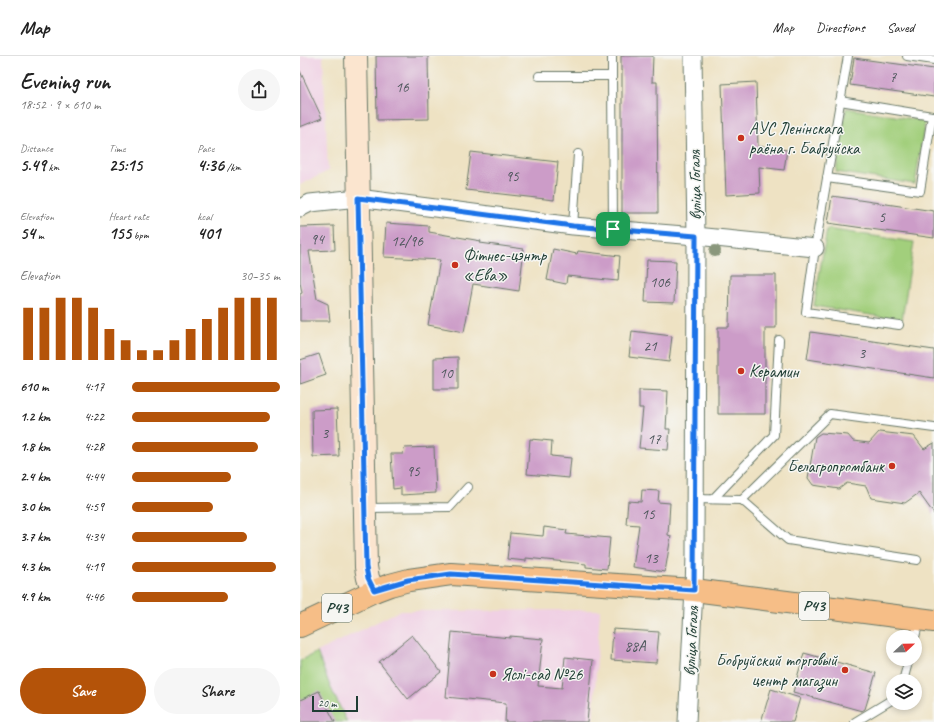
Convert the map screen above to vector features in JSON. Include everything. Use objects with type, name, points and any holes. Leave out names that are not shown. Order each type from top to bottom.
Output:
[{"type":"main road","name":"Р43","points":[[300,626],[374,590],[408,580],[451,574],[694,590],[923,626]]},
{"type":"street","points":[[356,56],[366,567],[368,578],[374,590]]},
{"type":"street","name":"вуліца Гогаля","points":[[687,722],[694,590],[695,499],[696,236],[693,56]]},
{"type":"street","points":[[300,208],[310,202],[358,198],[573,226],[815,248]]},
{"type":"lane","points":[[612,56],[613,229]]},
{"type":"lane","points":[[848,56],[815,248],[806,312],[899,325]]},
{"type":"lane","points":[[907,56],[934,60]]},
{"type":"lane","points":[[539,76],[612,76]]},
{"type":"lane","points":[[827,178],[920,191],[932,116],[840,100]]},
{"type":"lane","points":[[573,226],[578,154]]},
{"type":"lane","points":[[713,499],[774,435],[779,340]]},
{"type":"lane","points":[[742,500],[830,414],[934,428]]},
{"type":"lane","points":[[365,508],[450,507],[468,487]]},
{"type":"lane","points":[[695,499],[742,500],[788,540],[917,560]]},
{"type":"lane","points":[[855,722],[886,703]]},
{"type":"shaded area","points":[[300,56],[323,56],[328,171],[300,185]]},
{"type":"shaded area","points":[[600,610],[593,722],[347,722],[330,686],[317,652],[399,611]]},
{"type":"green space","points":[[846,108],[925,121],[915,184],[836,172]]},
{"type":"green space","points":[[827,229],[914,242],[902,320],[814,306]]},
{"type":"green space","points":[[317,652],[330,686],[347,722],[300,722],[300,661]]},
{"type":"building","points":[[376,56],[428,56],[429,119],[377,120]]},
{"type":"building","points":[[621,56],[653,56],[652,82],[657,82],[658,213],[622,213]]},
{"type":"building","points":[[854,58],[934,69],[934,97],[850,85]]},
{"type":"building","points":[[300,71],[322,118],[300,127]]},
{"type":"building","name":"АУС Ленінскага раёна г. Бабруйска","points":[[756,82],[758,146],[787,150],[784,170],[759,167],[760,193],[726,195],[722,84]]},
{"type":"building","points":[[471,152],[558,162],[554,200],[466,190]]},
{"type":"building","points":[[832,196],[934,211],[934,238],[828,223]]},
{"type":"building","points":[[386,223],[429,226],[429,232],[481,241],[480,243],[524,249],[519,291],[473,284],[464,332],[428,325],[440,260],[384,257]]},
{"type":"building","points":[[334,226],[335,250],[309,251],[317,299],[328,304],[330,321],[300,321],[300,294],[302,293],[300,282],[300,227]]},
{"type":"building","points":[[553,249],[577,254],[578,251],[620,256],[618,281],[567,276],[566,284],[547,280]]},
{"type":"building","points":[[647,260],[676,261],[674,303],[645,302]]},
{"type":"building","name":"Керамин","points":[[730,275],[776,275],[776,328],[765,328],[765,414],[718,414],[718,327],[729,327]]},
{"type":"building","points":[[632,331],[672,336],[669,362],[629,357]]},
{"type":"building","points":[[811,332],[934,350],[934,378],[807,359]]},
{"type":"building","points":[[319,354],[326,375],[300,384],[300,360]]},
{"type":"building","points":[[458,357],[458,389],[434,389],[434,358]]},
{"type":"building","points":[[639,390],[668,391],[666,429],[670,429],[668,450],[639,448],[643,408],[639,408]]},
{"type":"building","points":[[337,409],[339,456],[313,457],[312,410]]},
{"type":"building","name":"Белагропромбанк","points":[[879,432],[914,436],[924,449],[934,443],[934,514],[919,493],[905,503],[871,498],[866,486],[847,483],[839,489],[813,485],[808,478],[815,437],[821,433],[848,435],[853,441],[869,443]]},
{"type":"building","points":[[530,439],[552,441],[551,456],[571,458],[569,478],[527,474]]},
{"type":"building","points":[[434,447],[436,493],[401,495],[401,488],[393,489],[391,454],[403,454],[404,448]]},
{"type":"building","points":[[642,490],[659,491],[658,502],[670,503],[668,535],[671,536],[665,572],[633,567],[639,525],[626,524],[628,501],[641,502]]},
{"type":"building","points":[[544,527],[567,530],[566,534],[610,538],[607,569],[586,567],[586,564],[526,558],[526,561],[507,559],[510,533],[543,536]]},
{"type":"building","points":[[613,629],[659,632],[656,663],[611,660]]},
{"type":"building","name":"Яслі-сад №26","points":[[452,632],[510,638],[510,636],[543,639],[538,686],[562,688],[565,657],[593,660],[587,722],[505,722],[506,703],[446,697]]},
{"type":"building","points":[[412,635],[441,672],[408,699],[379,662]]},
{"type":"building","points":[[804,653],[876,673],[865,709],[862,711],[793,692]]},
{"type":"building","points":[[771,689],[800,698],[793,722],[761,722]]},
{"type":"building","points":[[319,691],[335,722],[300,722],[300,700]]},
{"type":"place","name":"АУС Ленінскага раёна г. Бабруйска","points":[[741,138]]},
{"type":"place","name":"Фітнес-цэнтр «Ева»","points":[[455,265]]},
{"type":"place","name":"Керамин","points":[[741,371]]},
{"type":"place","name":"Белагропромбанк","points":[[892,466]]},
{"type":"place","name":"Бобруйский торговый центр магазин","points":[[845,670]]},
{"type":"place","name":"Яслі-сад №26","points":[[493,674]]},
{"type":"route","points":[[358,198],[573,226],[613,229],[696,236],[694,590],[451,574],[408,580],[374,590],[368,578],[366,567],[358,198]]}]
